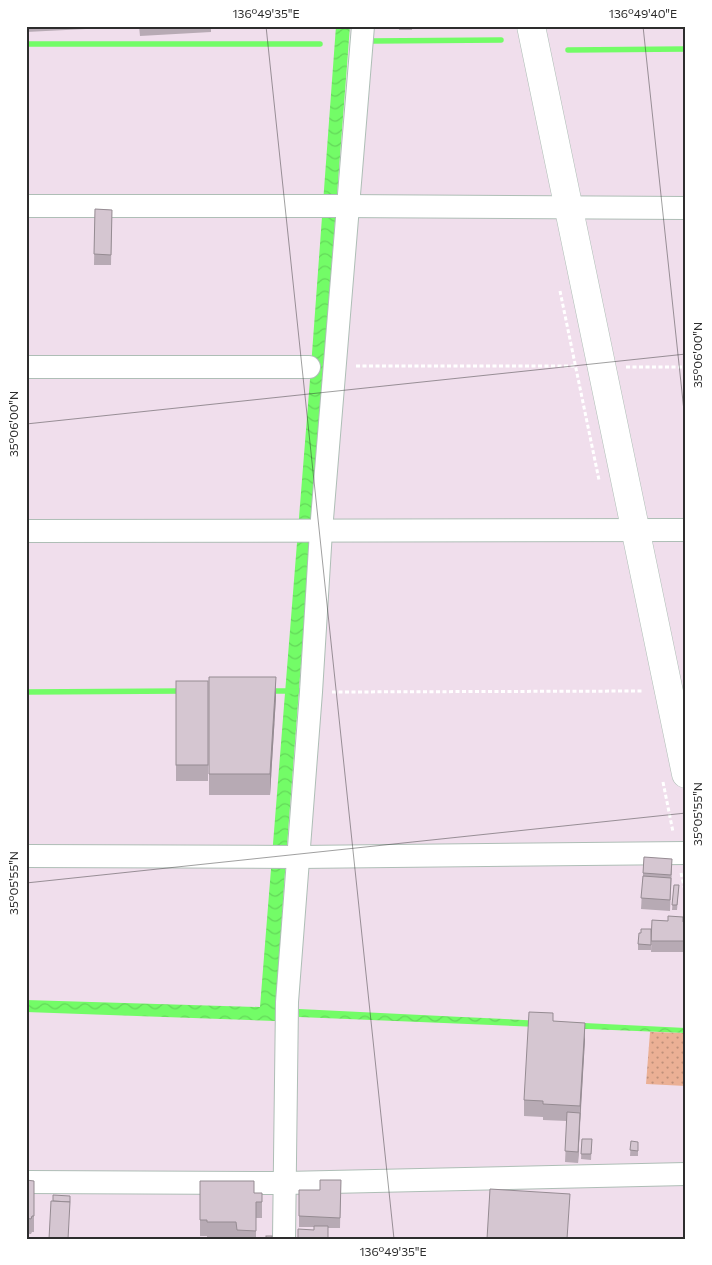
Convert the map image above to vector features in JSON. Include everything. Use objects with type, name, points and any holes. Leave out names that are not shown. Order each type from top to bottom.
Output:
[{"type":"street","points":[[284,1239],[287,1002],[294,857],[311,692],[310,531],[334,366],[336,206],[363,26]]},
{"type":"street","points":[[532,26],[686,774]]},
{"type":"street","points":[[26,206],[686,208]]},
{"type":"street","points":[[26,367],[309,367]]},
{"type":"street","points":[[26,531],[686,530]]},
{"type":"street","points":[[26,856],[294,857],[686,853]]},
{"type":"street","points":[[26,1182],[284,1183],[686,1174]]},
{"type":"path","points":[[334,366],[575,366]]},
{"type":"path","points":[[626,367],[686,367]]},
{"type":"path","points":[[311,692],[644,691]]},
{"type":"shaded area","points":[[650,1032],[686,1033],[686,1086],[646,1084]]},
{"type":"water","points":[[336,26],[350,26],[275,1021],[26,1012],[26,1000],[260,1007]]},
{"type":"water","points":[[299,1009],[686,1028],[686,1033],[299,1017]]},
{"type":"building","points":[[95,209],[112,210],[111,255],[94,254]]},
{"type":"building","points":[[209,677],[276,677],[270,774],[209,774]]},
{"type":"building","points":[[176,681],[208,681],[208,765],[176,765]]},
{"type":"building","points":[[644,857],[672,859],[671,875],[643,873]]},
{"type":"building","points":[[643,876],[671,878],[670,900],[641,898]]},
{"type":"building","points":[[674,885],[679,885],[677,905],[672,905]]},
{"type":"building","points":[[668,916],[683,917],[683,922],[686,922],[685,941],[651,941],[652,920],[668,921]]},
{"type":"building","points":[[641,929],[651,929],[651,945],[638,944]]},
{"type":"building","points":[[529,1012],[553,1013],[553,1021],[585,1023],[580,1106],[543,1104],[543,1101],[524,1100]]},
{"type":"building","points":[[567,1112],[580,1113],[578,1152],[565,1151]]},
{"type":"building","points":[[582,1139],[592,1139],[591,1154],[581,1154]]},
{"type":"building","points":[[631,1141],[638,1142],[638,1151],[630,1150]]},
{"type":"building","points":[[26,1180],[34,1181],[34,1216],[31,1219],[26,1218]]},
{"type":"building","points":[[320,1180],[341,1180],[340,1218],[299,1216],[299,1190],[320,1190]]},
{"type":"building","points":[[200,1181],[254,1181],[254,1193],[262,1193],[262,1202],[256,1202],[256,1231],[237,1230],[236,1222],[207,1222],[207,1220],[200,1220]]},
{"type":"building","points":[[490,1189],[570,1194],[567,1239],[487,1239]]},
{"type":"building","points":[[53,1195],[70,1196],[70,1202],[53,1201]]},
{"type":"building","points":[[51,1201],[70,1202],[68,1239],[49,1239]]},
{"type":"building","points":[[314,1226],[328,1226],[328,1239],[298,1239],[298,1229],[314,1230]]},
{"type":"building","points":[[266,1236],[272,1236],[272,1239],[266,1239]]},
{"type":"waterway","points":[[371,41],[501,40]]},
{"type":"waterway","points":[[26,44],[320,44]]},
{"type":"waterway","points":[[568,50],[686,49]]},
{"type":"waterway","points":[[26,692],[182,691]]},
{"type":"waterway","points":[[268,691],[299,691]]}]
